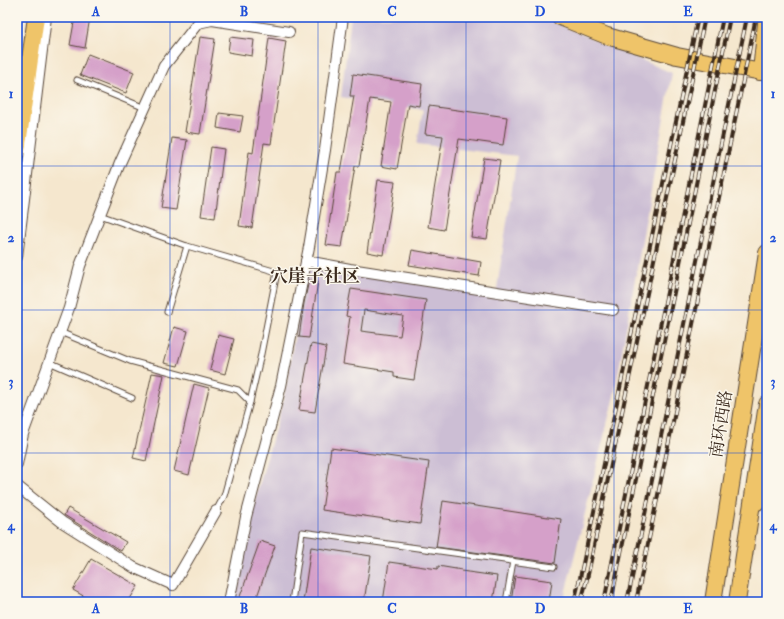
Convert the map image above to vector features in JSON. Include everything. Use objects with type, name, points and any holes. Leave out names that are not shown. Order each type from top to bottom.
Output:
[{"type":"main road","points":[[17,71],[25,17]]},
{"type":"main road","points":[[17,151],[36,17]]},
{"type":"main road","points":[[560,17],[607,36],[678,56],[764,68]]},
{"type":"main road","points":[[587,17],[610,26],[764,68]]},
{"type":"main road","points":[[764,68],[767,20]]},
{"type":"main road","name":"南环西路","points":[[713,602],[767,253]]},
{"type":"main road","points":[[737,602],[767,404]]},
{"type":"main road","points":[[749,526],[767,469]]},
{"type":"street","points":[[17,256],[46,17]]},
{"type":"street","points":[[229,602],[246,517],[281,386],[306,261],[325,150],[343,17]]},
{"type":"street","points":[[17,464],[20,433],[69,308],[80,266],[120,163],[164,66],[198,23],[212,20],[289,32]]},
{"type":"street","points":[[306,261],[613,310]]},
{"type":"street","points":[[17,486],[62,522],[133,567],[173,585],[216,511]]},
{"type":"lane","points":[[77,80],[145,108]]},
{"type":"lane","points":[[100,215],[187,246],[277,272],[250,402],[224,496],[216,511]]},
{"type":"lane","points":[[167,312],[187,246]]},
{"type":"lane","points":[[60,332],[130,361],[238,390],[250,402]]},
{"type":"lane","points":[[49,362],[132,398]]},
{"type":"lane","points":[[292,602],[302,532],[554,567]]},
{"type":"lane","points":[[506,602],[512,561]]},
{"type":"shaded area","points":[[351,17],[541,17],[672,73],[614,396],[563,602],[234,602],[246,532],[283,401],[307,266],[496,295],[517,156],[417,144],[423,110],[341,97]]},
{"type":"building","points":[[75,17],[90,17],[85,48],[70,45]]},
{"type":"building","points":[[200,37],[215,39],[200,134],[185,132]]},
{"type":"building","points":[[230,37],[254,40],[252,56],[228,52]]},
{"type":"building","points":[[269,38],[286,41],[271,144],[264,143],[252,228],[239,226],[249,152],[253,153]]},
{"type":"building","points":[[88,54],[134,72],[126,93],[80,75]]},
{"type":"building","points":[[353,74],[422,84],[419,106],[408,104],[397,169],[381,166],[391,102],[370,99],[359,166],[355,166],[342,247],[326,245],[337,172],[341,172],[354,96],[350,96]]},
{"type":"building","points":[[429,106],[507,117],[503,145],[459,139],[444,230],[428,227],[443,136],[425,134]]},
{"type":"building","points":[[219,113],[243,116],[240,132],[217,128]]},
{"type":"building","points":[[172,138],[187,140],[176,210],[161,208]]},
{"type":"building","points":[[211,147],[224,149],[215,218],[201,216]]},
{"type":"building","points":[[484,158],[500,160],[487,239],[471,237]]},
{"type":"building","points":[[378,180],[395,182],[383,255],[367,252]]},
{"type":"building","points":[[412,250],[481,262],[479,276],[409,265]]},
{"type":"building","points":[[309,280],[318,281],[309,338],[299,337]]},
{"type":"building","points":[[351,289],[426,300],[414,380],[394,377],[394,372],[343,364],[350,317],[346,316]],"holes":[[[364,310],[403,316],[400,336],[361,331]]]},
{"type":"building","points":[[174,327],[188,331],[178,366],[164,363]]},
{"type":"building","points":[[218,335],[234,339],[225,374],[210,370]]},
{"type":"building","points":[[311,344],[326,347],[315,412],[299,410]]},
{"type":"building","points":[[152,373],[164,375],[146,461],[133,458]]},
{"type":"building","points":[[194,384],[209,388],[189,475],[174,471]]},
{"type":"building","points":[[331,448],[429,462],[420,524],[322,510]]},
{"type":"building","points":[[443,501],[561,519],[555,563],[436,547]]},
{"type":"building","points":[[68,508],[126,542],[121,551],[64,515]]},
{"type":"building","points":[[260,541],[275,546],[255,602],[238,602]]},
{"type":"building","points":[[311,547],[371,556],[364,602],[303,602]]},
{"type":"building","points":[[91,559],[138,586],[128,602],[94,602],[73,590]]},
{"type":"building","points":[[389,562],[438,569],[438,566],[497,576],[493,602],[383,602]]},
{"type":"building","points":[[515,576],[552,581],[549,602],[511,602]]},
{"type":"railway","points":[[574,602],[698,17]]},
{"type":"railway","points":[[581,602],[705,17]]},
{"type":"railway","points":[[604,602],[723,17]]},
{"type":"railway","points":[[611,602],[730,17]]},
{"type":"railway","points":[[627,602],[747,17]]},
{"type":"railway","points":[[636,602],[756,17]]},
{"type":"district","name":"穴崖子社区","points":[[315,276]]}]
